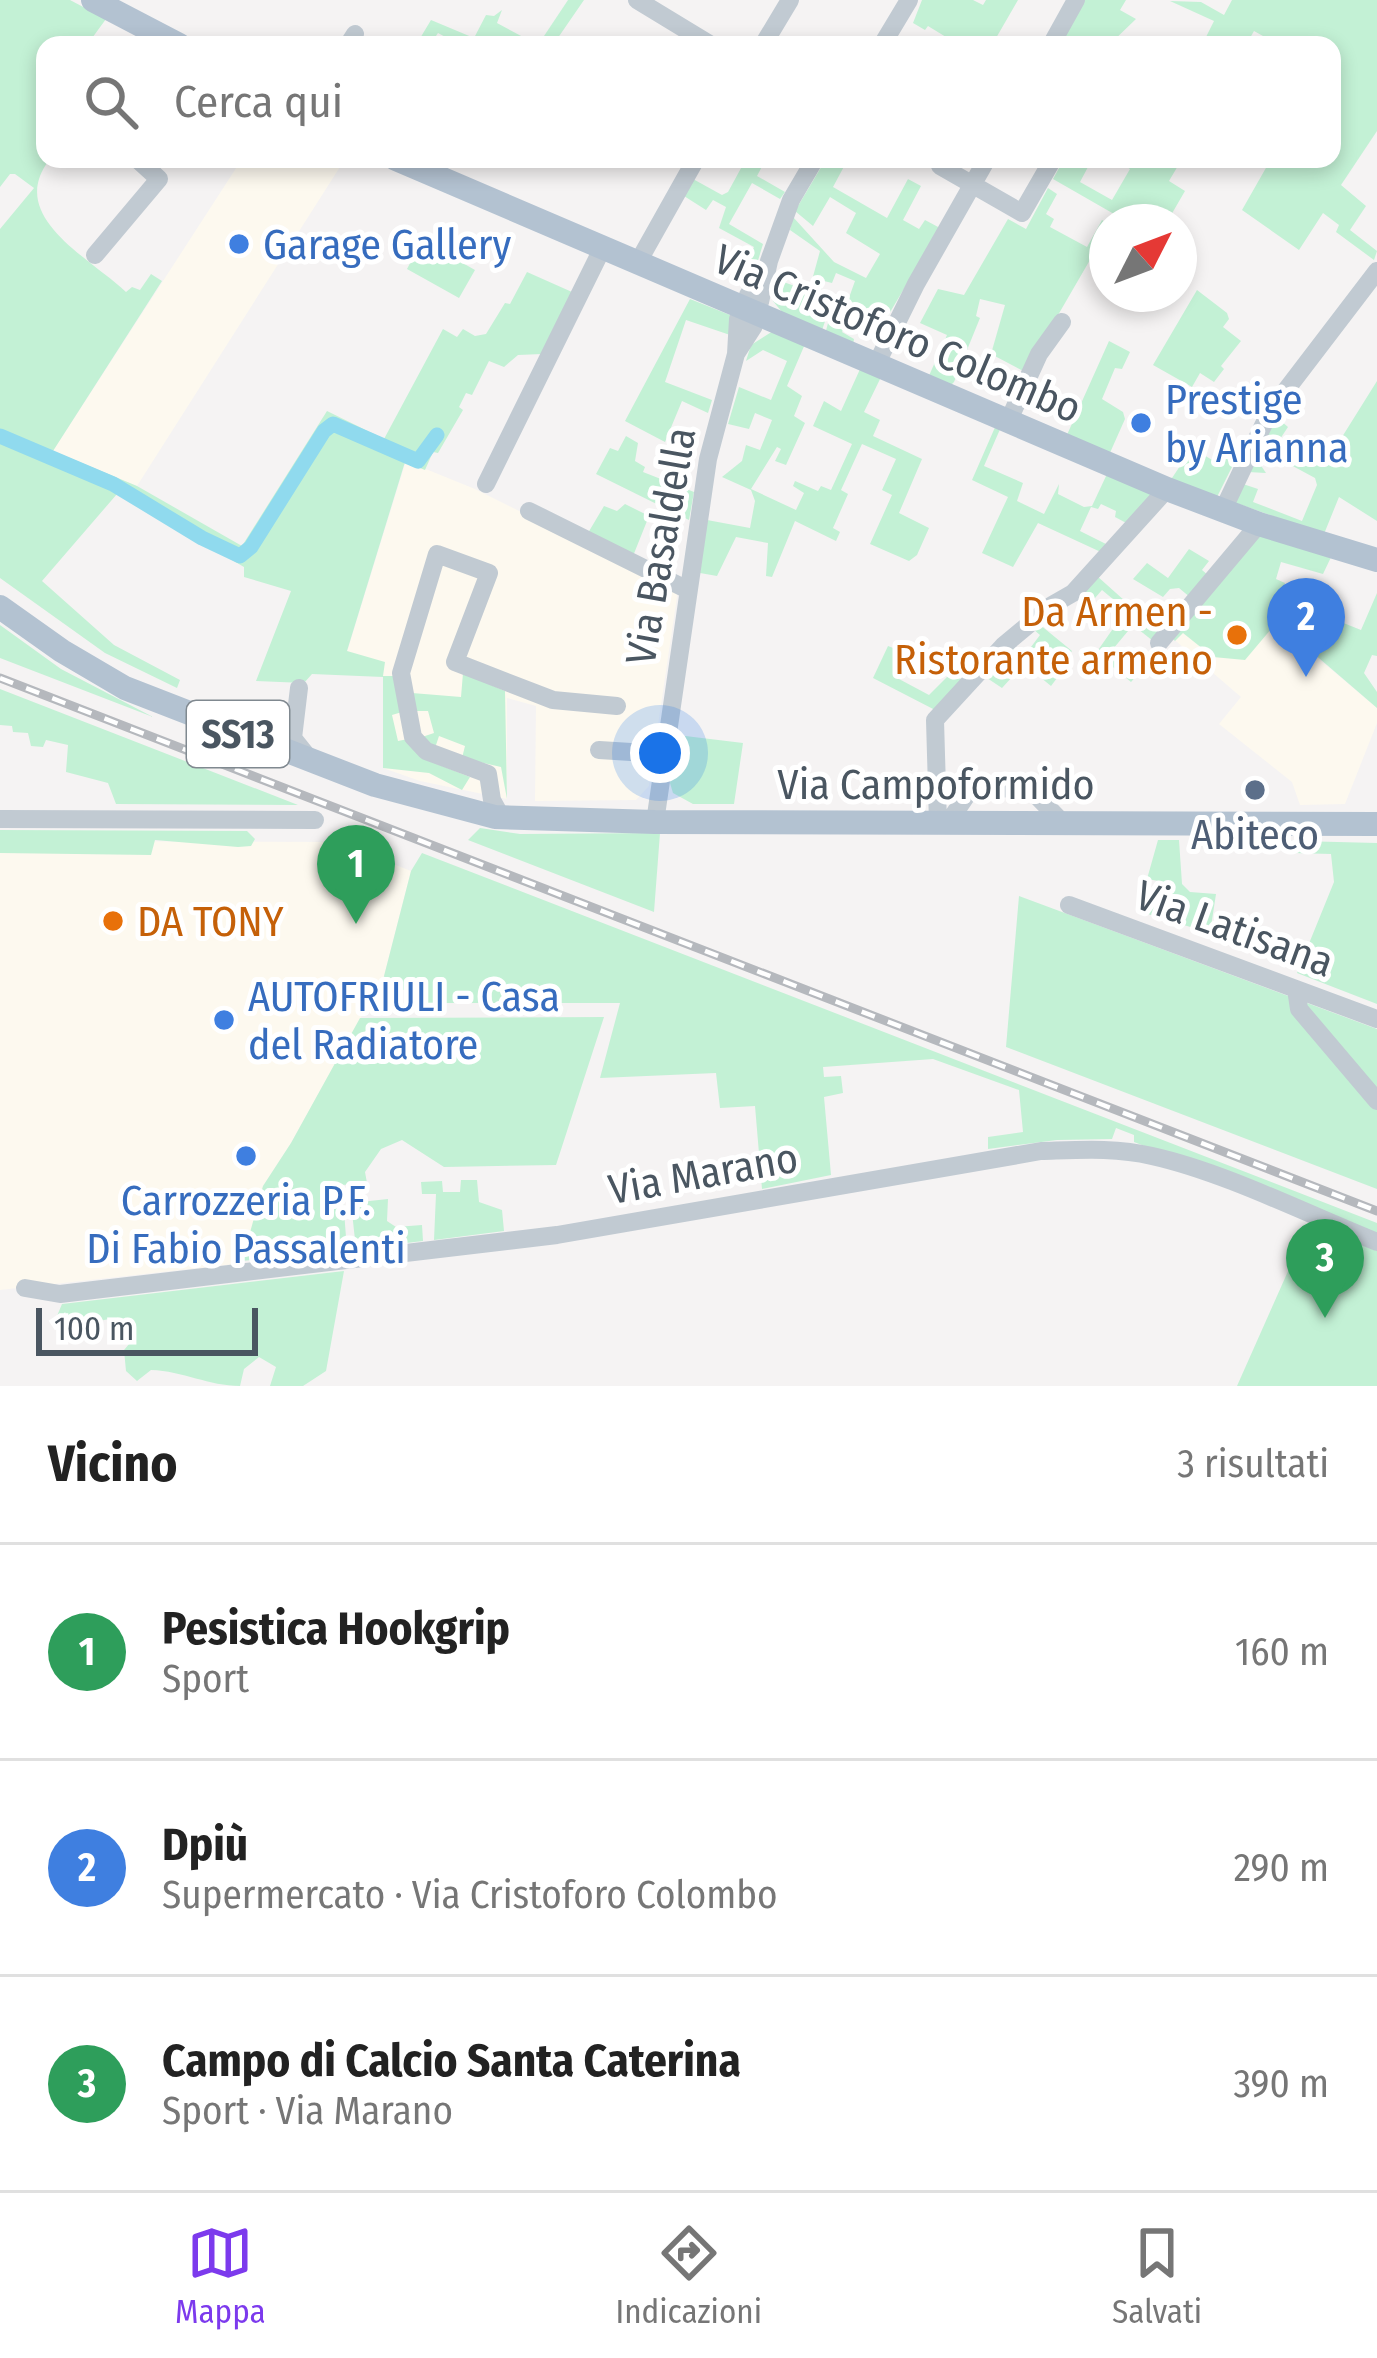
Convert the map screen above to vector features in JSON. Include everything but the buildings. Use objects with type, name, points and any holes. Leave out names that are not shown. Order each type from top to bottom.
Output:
[{"type":"main road","points":[[93,0],[162,36]]},
{"type":"main road","name":"Via Cristoforo Colombo","points":[[417,168],[1167,489],[1259,524],[1377,560]]},
{"type":"main road","name":"SS13","points":[[0,608],[125,688],[311,762],[429,802],[498,818]]},
{"type":"main road","name":"Via Campoformido","points":[[498,818],[655,823],[1376,821]]},
{"type":"street","points":[[637,0],[696,36]]},
{"type":"street","points":[[769,36],[790,0]]},
{"type":"street","points":[[888,36],[909,0]]},
{"type":"street","points":[[1056,36],[1076,0]]},
{"type":"street","points":[[95,255],[160,179],[147,168]]},
{"type":"street","points":[[638,264],[691,168]]},
{"type":"street","name":"Via Basaldella","points":[[655,823],[708,459],[736,354],[754,326],[748,296],[766,270],[791,200],[810,168]]},
{"type":"street","points":[[943,168],[1022,213],[1048,168]]},
{"type":"street","points":[[876,364],[982,168]]},
{"type":"street","points":[[486,484],[602,249]]},
{"type":"street","points":[[1223,510],[1270,411],[1377,271]]},
{"type":"street","points":[[1008,422],[1039,354],[1062,322]]},
{"type":"street","points":[[943,823],[935,720],[1015,635],[1073,593],[1167,489]]},
{"type":"street","name":"Via Basaldella","points":[[529,511],[688,590]]},
{"type":"street","points":[[1159,643],[1259,524]]},
{"type":"street","points":[[498,818],[488,774],[426,751],[413,736],[401,673],[437,554],[489,573],[455,662],[553,700],[617,706]]},
{"type":"street","points":[[299,688],[293,738],[311,762]]},
{"type":"street","points":[[599,750],[663,754]]},
{"type":"street","points":[[943,823],[971,789],[1029,788],[1064,823]]},
{"type":"street","points":[[0,819],[315,820]]},
{"type":"street","name":"Via Latisana","points":[[1069,904],[1377,1019]]},
{"type":"street","points":[[1296,989],[1300,1010],[1377,1101]]},
{"type":"street","name":"Via Marano","points":[[25,1288],[60,1294],[556,1235],[1040,1151],[1093,1149],[1148,1155],[1183,1165],[1377,1242]]},
{"type":"shaded area","points":[[236,168],[339,168],[137,486],[53,451]]},
{"type":"shaded area","points":[[406,461],[475,489],[678,590],[649,786],[636,800],[535,801],[536,706],[507,698],[507,799],[420,781],[383,768],[383,677],[347,652]]},
{"type":"shaded area","points":[[1220,576],[1377,708],[1377,723],[1345,804],[1300,805],[1292,782],[1219,724],[1241,697],[1170,636]]},
{"type":"shaded area","points":[[0,841],[337,842],[411,871],[384,976],[263,1186],[243,1263],[0,1290]]},
{"type":"green space","points":[[0,0],[70,0],[106,19],[94,36],[36,36],[36,168],[45,168],[38,199],[57,234],[126,292],[132,287],[140,290],[151,274],[162,281],[53,451],[137,486],[242,546],[327,411],[384,439],[443,329],[457,337],[463,329],[475,336],[486,334],[527,272],[572,292],[542,354],[518,355],[504,367],[489,361],[472,395],[466,393],[459,407],[463,410],[425,470],[405,462],[347,651],[385,662],[383,676],[395,676],[402,712],[392,715],[398,741],[408,739],[437,764],[470,777],[462,790],[429,773],[383,768],[383,677],[312,674],[304,683],[256,681],[291,591],[244,577],[244,567],[117,494],[42,581],[114,645],[180,680],[177,688],[105,653],[0,578],[0,229],[34,188],[15,174],[0,187]]},
{"type":"green space","points":[[568,0],[584,0],[559,36],[544,36]]},
{"type":"green space","points":[[922,0],[973,0],[983,5],[986,0],[1018,0],[997,36],[944,36],[913,23]]},
{"type":"green space","points":[[1081,0],[1126,0],[1120,10],[1136,19],[1118,36],[1062,36]]},
{"type":"green space","points":[[1232,0],[1377,0],[1377,131],[1341,185],[1366,206],[1350,230],[1377,251],[1374,260],[1336,232],[1339,225],[1323,213],[1299,250],[1242,210],[1266,168],[1341,168],[1341,36],[1263,36],[1254,31],[1251,36],[1206,36],[1214,21],[1170,1],[1201,2],[1224,15]]},
{"type":"green space","points":[[502,10],[497,23],[521,36],[475,36],[486,15]]},
{"type":"green space","points":[[431,20],[469,36],[421,36]]},
{"type":"green space","points":[[741,168],[761,168],[757,176],[785,192],[780,199],[752,183],[729,224],[763,244],[751,276],[733,285],[754,247],[719,228],[726,207],[713,200],[706,210],[684,196],[693,179],[722,195]]},
{"type":"green space","points":[[821,168],[843,168],[833,187],[887,218],[908,179],[921,186],[903,220],[919,229],[925,220],[940,228],[886,319],[854,306],[842,332],[854,339],[853,345],[825,334],[830,316],[841,320],[855,281],[836,273],[832,283],[824,281],[817,302],[830,307],[821,333],[786,317],[773,301],[775,279],[809,291],[820,251],[790,230],[793,217],[834,262],[866,278],[880,254],[846,233],[856,213],[830,197],[813,226],[795,211]]},
{"type":"green space","points":[[1059,168],[1087,168],[1080,182],[1112,200],[1128,168],[1177,168],[1169,181],[1185,191],[1177,204],[1097,204],[1053,179]]},
{"type":"green space","points":[[1048,188],[1057,194],[1046,214],[1054,219],[1050,227],[1087,247],[1089,243],[1089,262],[1025,372],[991,354],[1005,305],[980,299],[976,316],[980,318],[954,382],[949,387],[928,378],[947,335],[920,323],[938,289],[964,295],[1008,219],[1026,229]]},
{"type":"green space","points":[[422,240],[475,270],[459,298],[407,269]]},
{"type":"green space","points":[[1197,290],[1227,313],[1223,327],[1241,341],[1214,382],[1200,373],[1192,387],[1153,365],[1184,312],[1197,312]]},
{"type":"green space","points":[[690,299],[730,315],[730,335],[686,320],[665,382],[712,400],[708,413],[682,401],[665,442],[625,421]]},
{"type":"green space","points":[[773,331],[805,344],[787,386],[802,396],[794,416],[805,423],[786,465],[775,461],[781,449],[777,447],[751,489],[796,510],[804,493],[793,486],[795,481],[818,491],[821,486],[831,490],[852,444],[813,426],[824,401],[841,411],[861,367],[882,375],[864,412],[880,420],[873,436],[922,459],[899,513],[929,528],[917,555],[909,561],[870,544],[892,495],[882,490],[896,459],[862,444],[841,490],[848,494],[833,528],[840,532],[836,541],[795,521],[772,577],[766,576],[768,543],[736,537],[717,576],[700,573],[707,520],[750,528],[755,501],[751,490],[722,477],[742,461],[746,445],[760,450],[772,420],[755,413],[749,429],[728,424],[739,387],[771,400],[787,361],[763,350],[746,361],[751,345]]},
{"type":"green space","points":[[1109,341],[1130,352],[1122,369],[1115,368],[1102,399],[1123,412],[1125,419],[1109,455],[1066,437]]},
{"type":"green space","points":[[1377,381],[1377,521],[1339,497],[1324,534],[1236,503],[1243,484],[1258,489],[1253,502],[1302,521],[1317,485],[1315,478],[1267,452],[1260,464],[1266,473],[1248,472],[1275,416],[1288,427],[1280,439],[1305,456],[1320,435],[1337,445]]},
{"type":"green space","points":[[996,425],[1001,427],[984,466],[1023,483],[1017,501],[1044,514],[1059,484],[1058,494],[1084,507],[1092,506],[1107,474],[1157,495],[1130,525],[1101,504],[1098,509],[1091,507],[1080,531],[1110,546],[1103,553],[1038,523],[1013,567],[982,553],[1008,497],[972,480]]},
{"type":"green space","points":[[626,436],[638,443],[635,461],[645,467],[643,472],[694,492],[689,520],[596,474],[610,448],[618,451]]},
{"type":"green space","points":[[1192,448],[1219,464],[1225,454],[1236,459],[1217,497],[1170,481]]},
{"type":"green space","points":[[625,504],[649,516],[633,556],[588,533],[604,506],[617,511]]},
{"type":"green space","points":[[1262,532],[1333,553],[1323,574],[1281,562],[1276,579],[1285,583],[1278,605],[1303,614],[1313,595],[1341,607],[1336,620],[1361,630],[1377,593],[1377,656],[1372,655],[1364,673],[1377,692],[1377,708],[1277,622],[1245,660],[1213,657],[1183,633],[1175,641],[1170,636]]},
{"type":"green space","points":[[1189,549],[1209,561],[1202,570],[1209,576],[1191,598],[1179,588],[1163,597],[1133,579],[1147,563],[1168,578]]},
{"type":"green space","points":[[1097,576],[1153,626],[1161,618],[1167,624],[1153,641],[1133,625],[1113,649],[1140,672],[1131,682],[1096,653],[1126,610],[1102,590],[1088,606],[1077,599]]},
{"type":"green space","points":[[1039,624],[1072,651],[1051,686],[1024,664],[1002,688],[987,678],[1015,648],[1025,655],[1040,635],[1033,629]]},
{"type":"green space","points":[[0,625],[61,669],[153,717],[0,658]]},
{"type":"green space","points":[[888,646],[909,654],[899,679],[929,695],[950,674],[963,680],[937,711],[873,678]]},
{"type":"green space","points":[[463,673],[505,691],[507,799],[501,767],[462,758],[465,746],[439,736],[435,748],[422,737],[434,733],[428,711],[416,711],[412,693],[461,697]]},
{"type":"green space","points":[[0,689],[298,805],[116,804],[108,783],[66,772],[68,745],[46,740],[43,747],[31,746],[28,733],[0,725]]},
{"type":"green space","points":[[677,735],[743,743],[734,804],[693,804],[673,793],[670,783]]},
{"type":"green space","points":[[480,828],[520,834],[660,833],[654,912],[468,840]]},
{"type":"green space","points":[[0,830],[247,831],[255,839],[251,846],[238,847],[155,840],[151,855],[0,853]]},
{"type":"green space","points":[[1158,840],[1179,840],[1182,884],[1190,892],[1216,894],[1210,933],[1138,911],[1141,898],[1168,900],[1170,883],[1147,879]]},
{"type":"green space","points":[[1298,841],[1377,843],[1377,1004],[1297,973],[1334,882],[1331,854],[1294,853]]},
{"type":"green space","points":[[422,853],[1377,1223],[1377,1235],[1134,1142],[1134,1135],[1116,1128],[1112,1139],[988,1149],[988,1137],[1023,1132],[1019,1090],[933,1059],[823,1067],[824,1077],[841,1076],[843,1093],[824,1097],[831,1175],[762,1189],[755,1106],[720,1108],[716,1073],[600,1078],[620,1003],[406,1003],[406,990],[388,989],[384,976],[411,871]]},
{"type":"green space","points":[[1019,896],[1377,1029],[1377,1189],[1006,1047]]},
{"type":"green space","points":[[604,1017],[556,1165],[444,1167],[402,1140],[381,1149],[365,1172],[367,1183],[342,1185],[347,1250],[242,1261],[263,1186],[360,1018]]},
{"type":"green space","points":[[461,1180],[477,1180],[479,1202],[502,1210],[504,1231],[434,1240],[436,1194],[422,1194],[421,1182],[442,1181],[443,1192],[460,1192]]},
{"type":"green space","points":[[388,1199],[387,1221],[396,1227],[422,1225],[423,1241],[356,1249],[351,1203]]},
{"type":"green space","points":[[1309,1224],[1377,1251],[1377,1386],[1237,1386]]},
{"type":"green space","points":[[344,1271],[326,1371],[303,1386],[270,1386],[276,1367],[259,1357],[244,1369],[240,1386],[151,1370],[137,1381],[126,1371],[124,1350],[135,1337],[124,1322],[99,1321],[74,1334],[57,1316],[62,1304]]},
{"type":"waterway","points":[[0,436],[113,484],[240,556],[251,547],[324,431],[333,424],[418,461],[437,435]]},
{"type":"railway","points":[[0,678],[1377,1211]]},
{"type":"place","name":"Garage Gallery","points":[[239,244]]},
{"type":"place","name":"Prestige by Arianna","points":[[1141,423]]},
{"type":"place","name":"Da Armen - Ristorante armeno","points":[[1237,635]]},
{"type":"place","name":"Dpiù","points":[[1306,677]]},
{"type":"place","name":"Abiteco","points":[[1255,790]]},
{"type":"place","name":"DA TONY","points":[[113,921]]},
{"type":"place","name":"Pesistica Hookgrip","points":[[356,924]]},
{"type":"place","name":"AUTOFRIULI - Casa del Radiatore","points":[[224,1020]]},
{"type":"place","name":"Carrozzeria P.F. Di Fabio Passalenti","points":[[246,1156]]},
{"type":"place","name":"Campo di Calcio Santa Caterina","points":[[1325,1318]]}]
